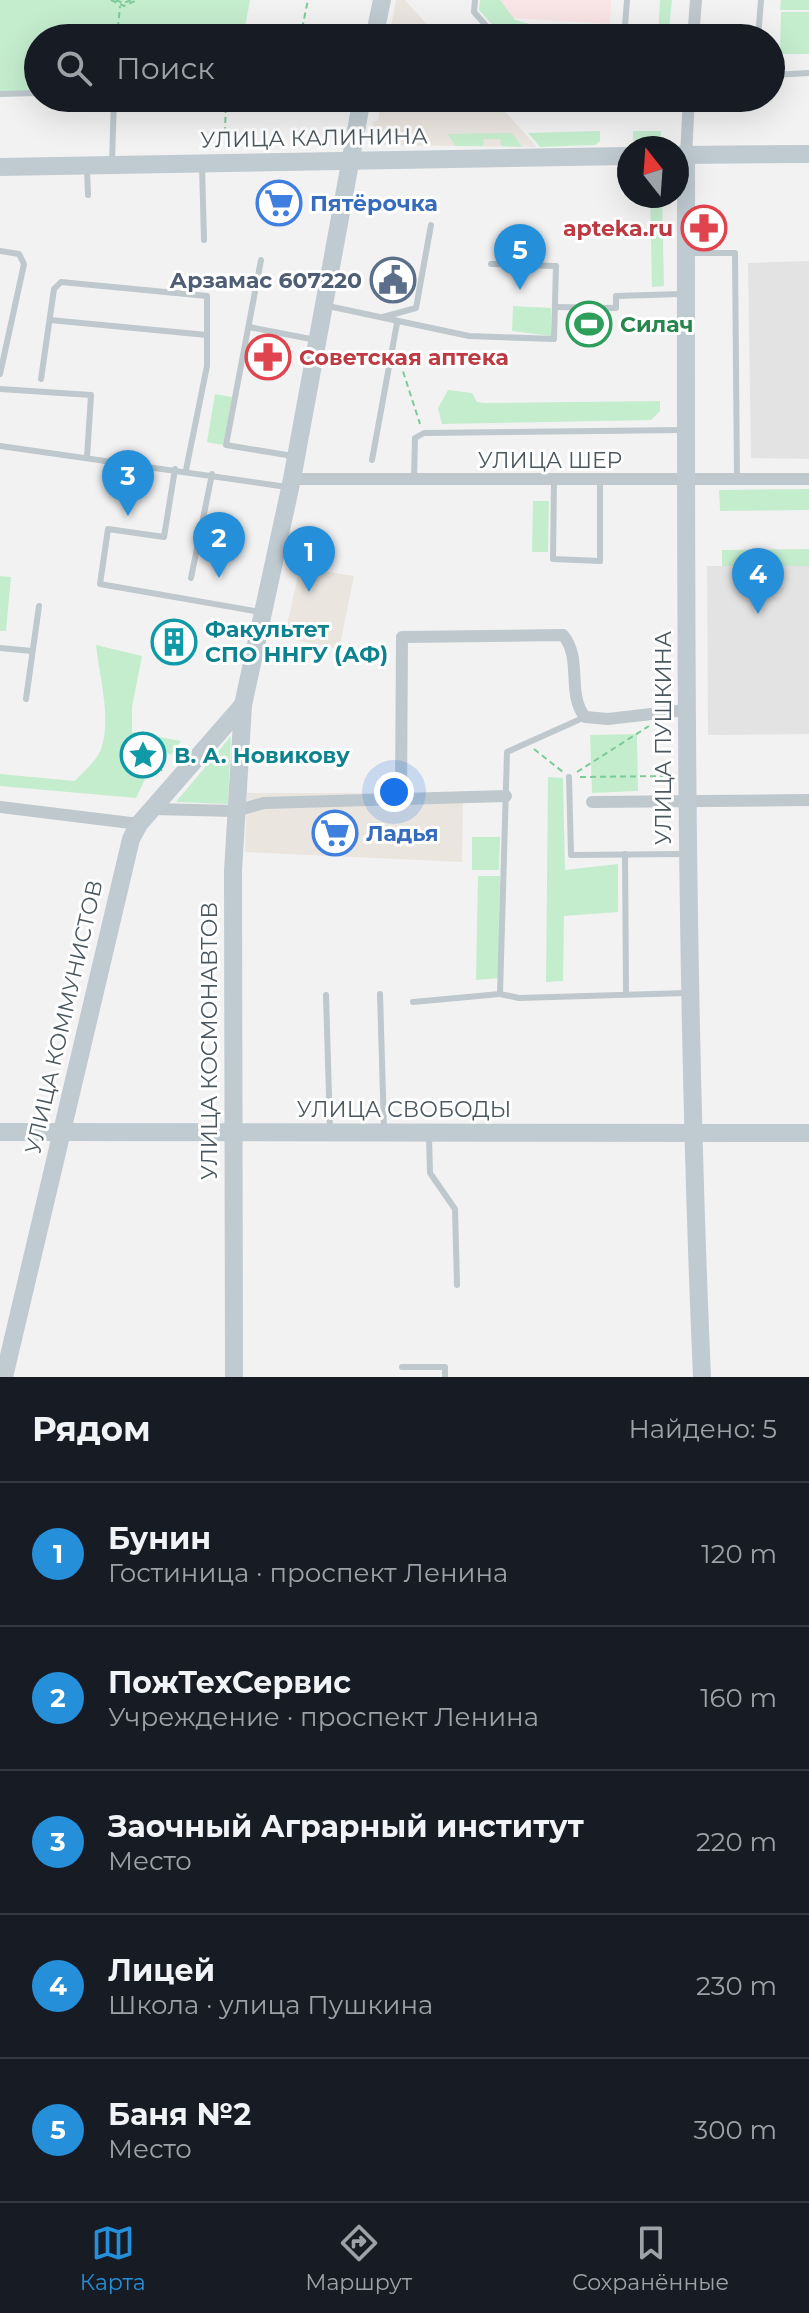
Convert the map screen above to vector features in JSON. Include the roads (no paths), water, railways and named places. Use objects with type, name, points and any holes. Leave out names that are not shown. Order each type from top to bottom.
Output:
[{"type":"street","points":[[377,24],[382,0]]},
{"type":"street","points":[[694,24],[696,0]]},
{"type":"street","name":"УЛИЦА КОСМОНАВТОВ","points":[[234,1377],[235,811],[243,705],[291,483],[359,112]]},
{"type":"street","name":"УЛИЦА ПУШКИНА","points":[[684,136],[687,112]]},
{"type":"street","points":[[689,155],[809,154]]},
{"type":"street","name":"УЛИЦА КАЛИНИНА","points":[[0,167],[617,156]]},
{"type":"street","name":"УЛИЦА ПУШКИНА","points":[[684,208],[687,480],[679,711],[687,801],[691,1133],[702,1377]]},
{"type":"street","name":"УЛИЦА ШЕР","points":[[291,483],[809,479]]},
{"type":"street","points":[[401,801],[402,637],[563,635],[573,647],[576,706],[585,717],[679,711]]},
{"type":"street","name":"УЛИЦА КОММУНИСТОВ","points":[[4,1377],[125,859],[139,824],[243,705]]},
{"type":"street","points":[[153,809],[235,811],[264,803],[506,796]]},
{"type":"street","points":[[592,802],[809,800]]},
{"type":"street","points":[[0,807],[139,824]]},
{"type":"street","name":"УЛИЦА СВОБОДЫ","points":[[0,1132],[809,1133]]},
{"type":"lane","points":[[475,0],[474,12],[485,24]]},
{"type":"lane","points":[[625,24],[627,0]]},
{"type":"lane","points":[[759,24],[761,0]]},
{"type":"lane","points":[[785,74],[809,73]]},
{"type":"lane","points":[[0,94],[24,93]]},
{"type":"lane","points":[[112,166],[114,112]]},
{"type":"lane","points":[[202,165],[204,240]]},
{"type":"lane","points":[[87,166],[88,195]]},
{"type":"lane","points":[[380,318],[416,308],[431,225]]},
{"type":"lane","points":[[0,251],[19,254],[24,264],[0,374]]},
{"type":"lane","points":[[686,253],[735,253],[737,480]]},
{"type":"lane","points":[[261,260],[226,445],[296,456]]},
{"type":"lane","points":[[324,305],[469,336],[554,339],[556,266],[491,264]]},
{"type":"lane","points":[[41,379],[54,289],[61,282],[207,296],[207,366],[186,470]]},
{"type":"lane","points":[[555,307],[616,308],[616,296],[686,294]]},
{"type":"lane","points":[[50,320],[207,335]]},
{"type":"lane","points":[[372,460],[397,323]]},
{"type":"lane","points":[[249,327],[318,340]]},
{"type":"lane","points":[[0,389],[91,395],[87,457]]},
{"type":"lane","points":[[414,480],[415,438],[424,433],[687,430]]},
{"type":"lane","points":[[0,446],[291,483]]},
{"type":"lane","points":[[175,469],[164,537],[108,529],[100,584],[263,612]]},
{"type":"lane","points":[[191,578],[212,474]]},
{"type":"lane","points":[[554,480],[553,559],[600,561],[600,480]]},
{"type":"lane","points":[[26,699],[39,606]]},
{"type":"lane","points":[[0,648],[32,651]]},
{"type":"lane","points":[[500,994],[507,752],[585,717]]},
{"type":"lane","points":[[569,777],[571,855],[688,854]]},
{"type":"lane","points":[[625,854],[626,992]]},
{"type":"lane","points":[[413,1002],[500,994],[519,998],[626,992],[690,993]]},
{"type":"lane","points":[[380,994],[384,1133]]},
{"type":"lane","points":[[326,995],[330,1133]]},
{"type":"lane","points":[[429,1133],[430,1173],[455,1209],[457,1285]]},
{"type":"lane","points":[[410,1377],[406,1367],[445,1367],[445,1377]]},
{"type":"place","name":"Пятёрочка","points":[[279,203]]},
{"type":"place","name":"apteka.ru","points":[[704,228]]},
{"type":"place","name":"Арзамас 607220","points":[[393,280]]},
{"type":"place","name":"Баня №2","points":[[520,290]]},
{"type":"place","name":"Силач","points":[[589,324]]},
{"type":"place","name":"Советская аптека","points":[[268,357]]},
{"type":"place","name":"Заочный Аграрный институт","points":[[128,516]]},
{"type":"place","name":"ПожТехСервис","points":[[219,578]]},
{"type":"place","name":"Бунин","points":[[309,592]]},
{"type":"place","name":"Лицей","points":[[758,614]]},
{"type":"place","name":"Факультет СПО ННГУ (АФ)","points":[[174,642]]},
{"type":"place","name":"В. А. Новикову","points":[[143,755]]},
{"type":"place","name":"Ладья","points":[[335,833]]}]
